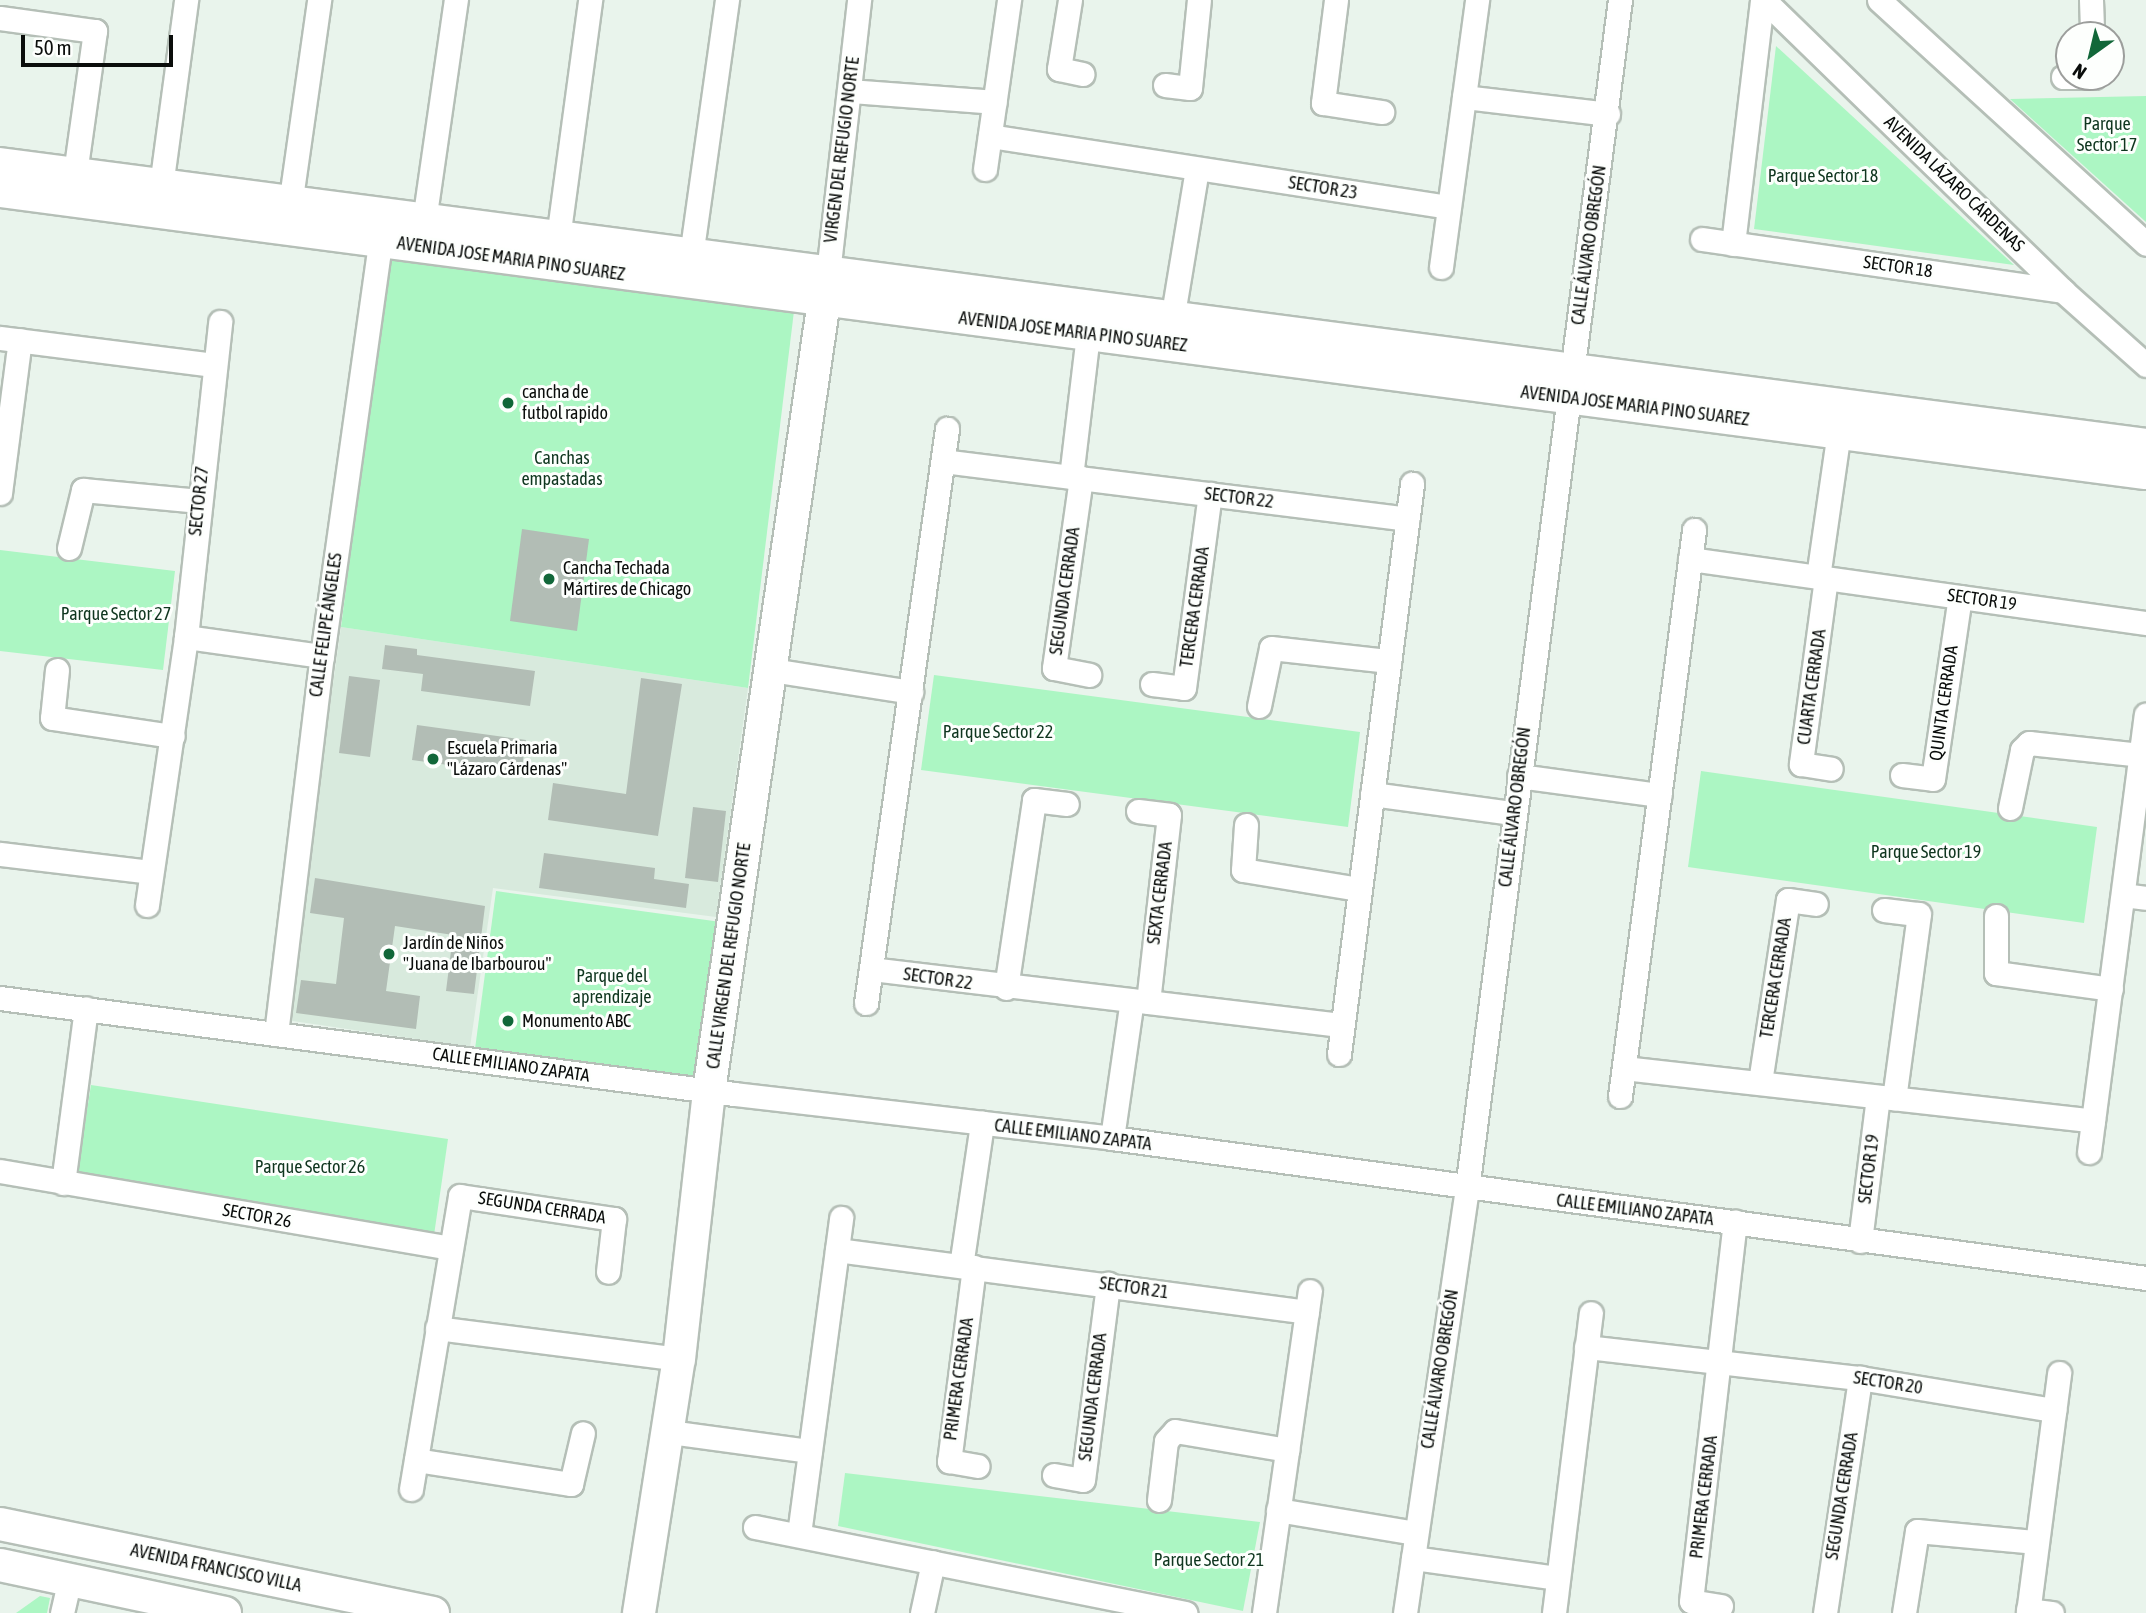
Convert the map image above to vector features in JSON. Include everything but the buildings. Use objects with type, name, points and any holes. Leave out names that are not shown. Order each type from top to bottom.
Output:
[{"type":"street","points":[[161,186],[186,0]]},
{"type":"street","points":[[290,205],[319,0]]},
{"type":"street","points":[[424,221],[456,0]]},
{"type":"street","points":[[558,238],[590,0]]},
{"type":"street","points":[[691,256],[727,0]]},
{"type":"street","name":"VIRGEN DEL REFUGIO NORTE","points":[[827,287],[859,0]]},
{"type":"street","points":[[985,169],[1009,0]]},
{"type":"street","points":[[1070,0],[1059,69],[1082,74]]},
{"type":"street","points":[[1165,85],[1190,88],[1199,0]]},
{"type":"street","points":[[1336,0],[1323,103],[1382,112]]},
{"type":"street","points":[[1441,267],[1477,0]]},
{"type":"street","name":"CALLE ÁLVARO OBREGÓN","points":[[1405,1613],[1468,1189],[1513,813],[1608,114],[1620,0]]},
{"type":"street","points":[[1733,244],[1763,0]]},
{"type":"street","name":"AVENIDA LÁZARO CÁRDENAS","points":[[1763,0],[2063,291],[2146,365]]},
{"type":"street","points":[[1879,0],[2146,244]]},
{"type":"street","points":[[2091,0],[2092,21]]},
{"type":"street","points":[[0,18],[95,32],[75,173]]},
{"type":"street","points":[[850,91],[995,102]]},
{"type":"street","points":[[1464,97],[1608,114]]},
{"type":"street","name":"SECTOR 23","points":[[990,136],[1449,207]]},
{"type":"street","name":"AVENIDA JOSE MARIA PINO SUAREZ","points":[[0,164],[290,205],[382,229],[424,221],[691,256],[827,287],[1088,334],[1570,384],[2079,450],[2146,473]]},
{"type":"street","points":[[1172,320],[1197,169]]},
{"type":"street","name":"AVENIDA JOSE MARIA PINO SUAREZ","points":[[0,191],[382,229],[827,287],[1172,320],[1570,384],[1839,432],[2079,450],[2146,446]]},
{"type":"street","name":"CALLE FELIPE ÁNGELES","points":[[276,1034],[321,656],[382,229]]},
{"type":"street","name":"SECTOR 18","points":[[1702,239],[2063,291]]},
{"type":"street","name":"CALLE VIRGEN DEL REFUGIO NORTE","points":[[639,1613],[669,1432],[709,1091],[827,287]]},
{"type":"street","name":"SECTOR 27","points":[[147,905],[186,637],[220,322]]},
{"type":"street","points":[[1076,478],[1088,334]]},
{"type":"street","points":[[0,493],[10,339],[214,365]]},
{"type":"street","points":[[866,1003],[947,429]]},
{"type":"street","points":[[1822,578],[1839,432]]},
{"type":"street","name":"SECTOR 22","points":[[943,461],[1407,519]]},
{"type":"street","name":"SEGUNDA CERRADA","points":[[1076,478],[1054,668],[1089,675]]},
{"type":"street","points":[[1339,1054],[1412,484]]},
{"type":"street","points":[[69,548],[83,489],[199,501]]},
{"type":"street","name":"TERCERA CERRADA","points":[[1152,684],[1184,688],[1210,494]]},
{"type":"street","points":[[1620,1096],[1694,530]]},
{"type":"street","name":"SECTOR 19","points":[[1690,559],[2146,623]]},
{"type":"street","name":"CUARTA CERRADA","points":[[1822,578],[1801,764],[1832,769]]},
{"type":"street","name":"QUINTA CERRADA","points":[[1902,775],[1933,779],[1960,597]]},
{"type":"street","points":[[186,637],[321,656]]},
{"type":"street","points":[[1259,706],[1271,648],[1389,661]]},
{"type":"street","points":[[57,670],[52,718],[173,736]]},
{"type":"street","points":[[771,670],[911,692]]},
{"type":"street","points":[[2090,1152],[2146,715]]},
{"type":"street","points":[[2010,808],[2022,750],[2029,743],[2142,755]]},
{"type":"street","points":[[1519,776],[1660,795]]},
{"type":"street","points":[[1372,794],[1513,813]]},
{"type":"street","points":[[1006,988],[1034,800],[1067,804]]},
{"type":"street","name":"SEXTA CERRADA","points":[[1138,811],[1169,815],[1140,1001]]},
{"type":"street","points":[[1246,825],[1243,870],[1359,889]]},
{"type":"street","points":[[0,854],[151,872]]},
{"type":"street","points":[[2123,895],[2146,898]]},
{"type":"street","name":"TERCERA CERRADA","points":[[1760,1082],[1788,900],[1815,904]]},
{"type":"street","points":[[1884,910],[1919,914],[1886,1098]]},
{"type":"street","points":[[1996,916],[1996,973],[2110,989]]},
{"type":"street","name":"SECTOR 22","points":[[871,969],[1006,988],[1342,1025]]},
{"type":"street","name":"CALLE EMILIANO ZAPATA","points":[[0,998],[709,1091],[1112,1138],[1468,1189],[2146,1278]]},
{"type":"street","points":[[1112,1138],[1140,1001]]},
{"type":"street","points":[[64,1183],[86,1009]]},
{"type":"street","points":[[1624,1068],[2093,1121]]},
{"type":"street","name":"SECTOR 19","points":[[1860,1241],[1886,1098]]},
{"type":"street","points":[[968,1266],[982,1123]]},
{"type":"street","name":"SECTOR 26","points":[[0,1171],[450,1248]]},
{"type":"street","name":"SEGUNDA CERRADA","points":[[450,1248],[460,1196],[614,1219],[607,1272]]},
{"type":"street","points":[[799,1534],[841,1219]]},
{"type":"street","points":[[1721,1363],[1735,1222]]},
{"type":"street","points":[[411,1489],[450,1248]]},
{"type":"street","name":"SECTOR 21","points":[[837,1251],[1108,1284],[1309,1301],[1264,1613]]},
{"type":"street","name":"PRIMERA CERRADA","points":[[968,1266],[949,1461],[978,1466]]},
{"type":"street","name":"SEGUNDA CERRADA","points":[[1054,1475],[1083,1480],[1108,1284]]},
{"type":"street","points":[[1554,1613],[1591,1313]]},
{"type":"street","points":[[437,1328],[679,1359]]},
{"type":"street","name":"SECTOR 20","points":[[1586,1346],[1860,1378],[2054,1410]]},
{"type":"street","name":"PRIMERA CERRADA","points":[[1721,1363],[1691,1601],[1721,1606]]},
{"type":"street","points":[[2052,1613],[2028,1611],[2059,1373]]},
{"type":"street","name":"SEGUNDA CERRADA","points":[[1825,1613],[1860,1378]]},
{"type":"street","points":[[1159,1500],[1166,1441],[1175,1431],[1287,1450]]},
{"type":"street","points":[[669,1432],[810,1451]]},
{"type":"street","points":[[416,1460],[571,1484],[583,1433]]},
{"type":"street","points":[[1278,1510],[1415,1533]]},
{"type":"street","name":"AVENIDA FRANCISCO VILLA","points":[[0,1524],[433,1613]]},
{"type":"street","points":[[755,1527],[1186,1613]]},
{"type":"street","points":[[1904,1613],[1917,1531],[2036,1542]]},
{"type":"street","points":[[1412,1558],[1558,1578]]},
{"type":"street","points":[[922,1613],[933,1562]]},
{"type":"street","points":[[0,1565],[225,1613]]},
{"type":"street","points":[[62,1613],[70,1579]]},
{"type":"shaded area","points":[[341,627],[748,688],[716,917],[493,888],[470,1047],[286,1020]]},
{"type":"green space","name":"Parque Sector 18","points":[[1776,46],[2014,265],[1754,229]]},
{"type":"green space","name":"Parque Sector 17","points":[[2146,96],[2146,222],[2010,99]]},
{"type":"green space","name":"Canchas empastadas","points":[[389,256],[794,311],[748,688],[341,627]]},
{"type":"green space","name":"Parque Sector 27","points":[[0,550],[175,571],[163,670],[0,651]]},
{"type":"green space","name":"Parque Sector 22","points":[[934,675],[1360,732],[1348,827],[921,770]]},
{"type":"green space","name":"Parque Sector 19","points":[[1701,771],[2097,827],[2084,923],[1688,867]]},
{"type":"green space","name":"Parque del aprendizaje","points":[[496,891],[721,922],[700,1080],[475,1049]]},
{"type":"green space","name":"Parque Sector 26","points":[[91,1085],[448,1139],[434,1235],[76,1180]]},
{"type":"green space","name":"Parque Sector 21","points":[[845,1473],[1260,1522],[1243,1611],[838,1526]]},
{"type":"green space","points":[[40,1596],[50,1598],[47,1613],[16,1613]]},
{"type":"place","name":"cancha de futbol rapido","points":[[508,403]]},
{"type":"place","name":"Cancha Techada Mártires de Chicago","points":[[549,579]]},
{"type":"place","name":"Escuela Primaria \"Lázaro Cárdenas\"","points":[[433,759]]},
{"type":"place","name":"Jardín de Niños \"Juana de Ibarbourou\"","points":[[389,954]]},
{"type":"place","name":"Monumento ABC","points":[[508,1021]]}]
